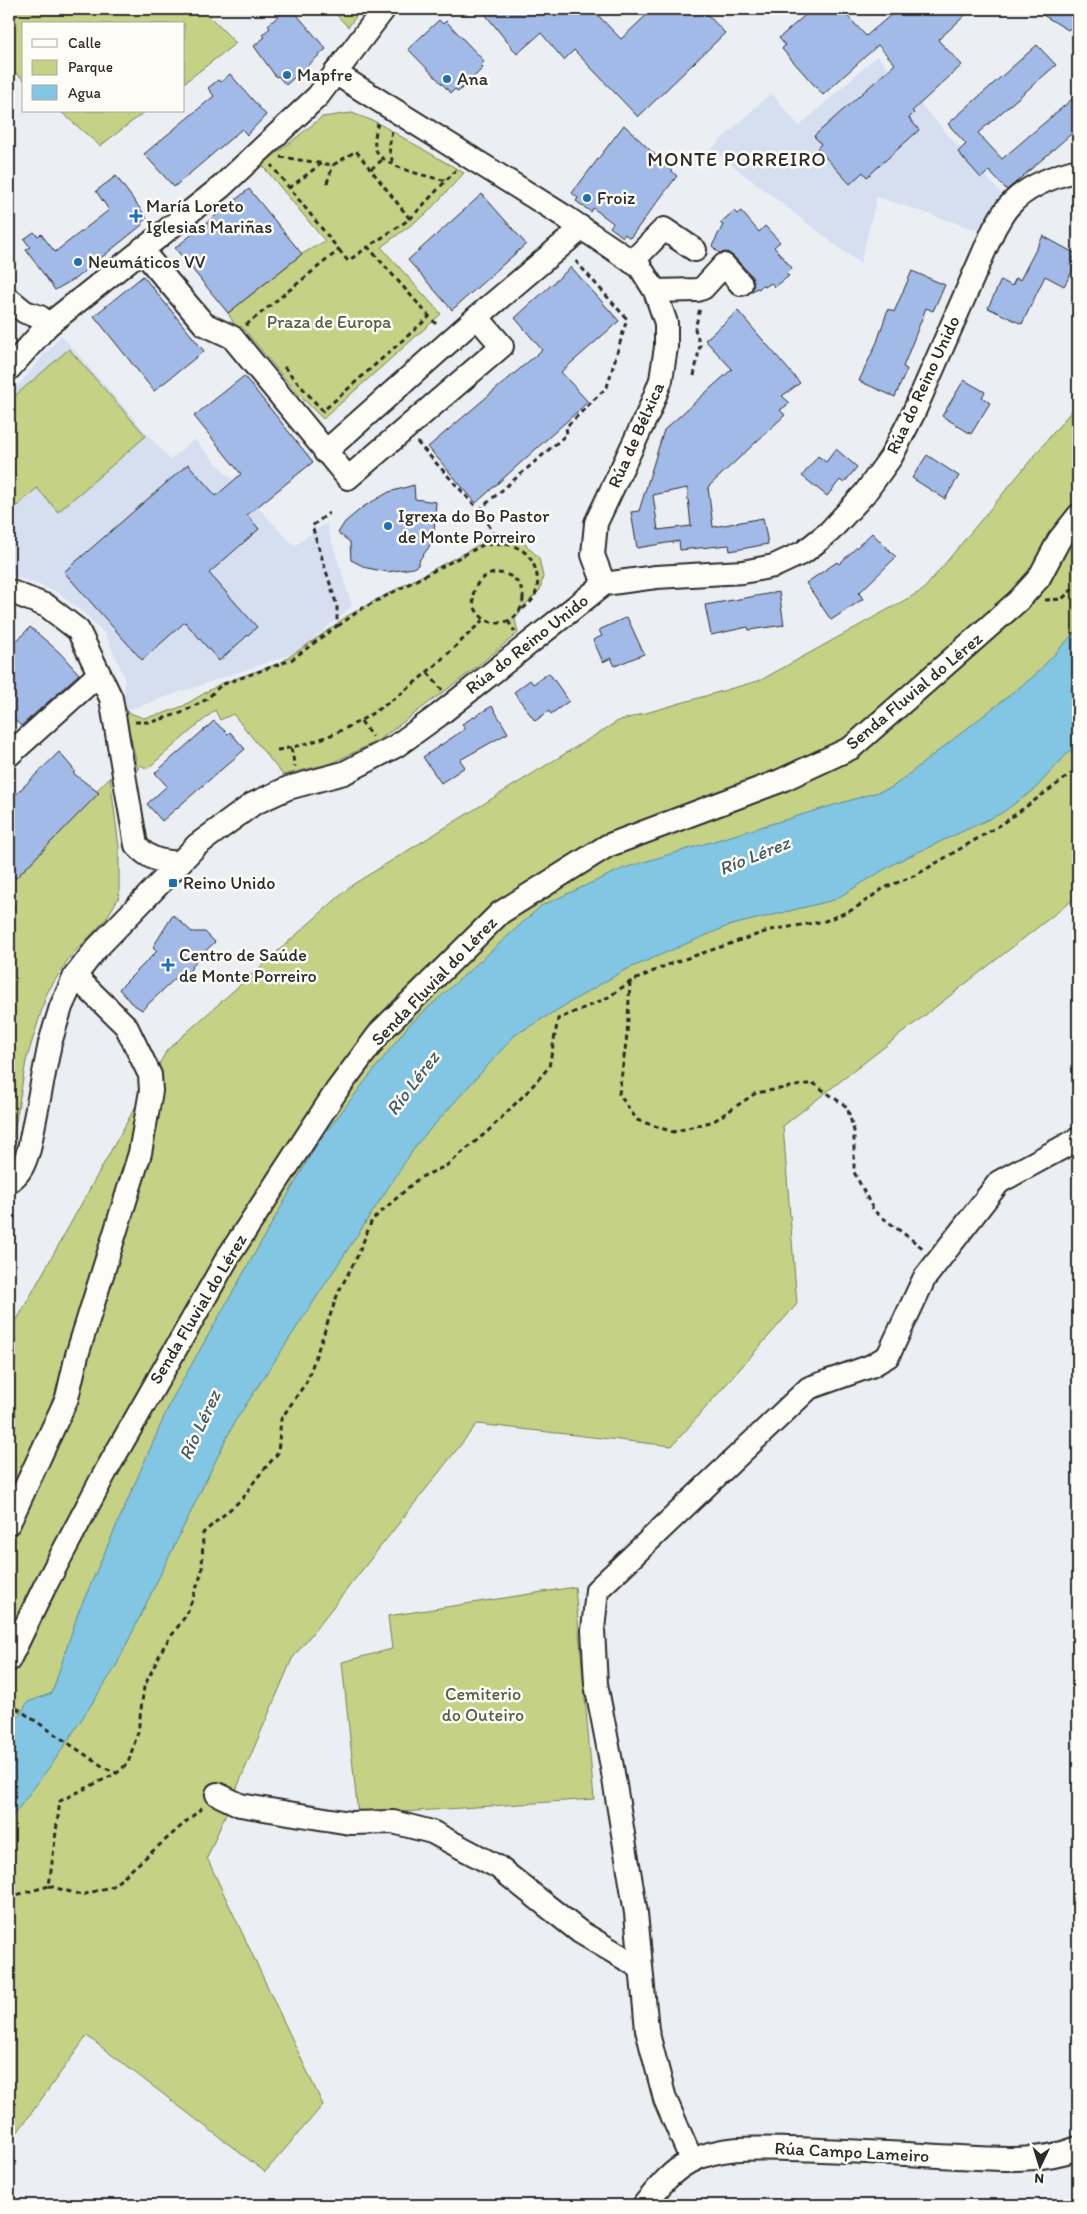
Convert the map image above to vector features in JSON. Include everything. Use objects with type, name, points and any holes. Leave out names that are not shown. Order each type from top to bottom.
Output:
[{"type":"street","points":[[9,369],[48,325],[221,187],[318,96],[384,9]]},
{"type":"street","name":"Rúa de Bélxica","points":[[335,73],[582,228],[640,267],[655,291],[666,323],[666,347],[661,380],[596,523],[593,555],[604,584]]},
{"type":"street","name":"Rúa do Reino Unido","points":[[9,1181],[14,1178],[24,1165],[29,1149],[50,1043],[61,1007],[75,976],[96,949],[198,845],[253,804],[288,788],[344,772],[396,746],[439,715],[604,584],[656,577],[743,572],[774,566],[804,552],[829,532],[865,493],[891,457],[913,414],[994,229],[1010,205],[1033,187],[1062,174],[1078,170]]},
{"type":"street","points":[[324,452],[477,317],[582,228]]},
{"type":"street","points":[[632,262],[664,229],[695,250]]},
{"type":"street","points":[[143,248],[149,259],[204,324],[232,336],[324,452],[348,478],[502,346],[477,317]]},
{"type":"street","points":[[655,291],[697,290],[703,288],[724,265],[741,284]]},
{"type":"street","points":[[9,298],[25,312],[40,317],[48,325]]},
{"type":"street","name":"Senda Fluvial do Lérez","points":[[9,1660],[44,1588],[106,1471],[228,1257],[337,1090],[381,1031],[500,913],[607,846],[780,782],[851,748],[1018,601],[1039,578],[1059,540],[1078,516]]},
{"type":"street","points":[[9,591],[47,606],[78,630],[111,698],[136,845],[154,860],[179,863]]},
{"type":"street","points":[[14,742],[99,674]]},
{"type":"street","points":[[9,1523],[68,1398],[77,1355],[140,1153],[151,1092],[150,1074],[126,1026],[75,976]]},
{"type":"street","points":[[692,2161],[665,2099],[647,2030],[636,1913],[596,1684],[593,1630],[597,1590],[809,1388],[871,1366],[888,1356],[924,1279],[1000,1182],[1078,1139]]},
{"type":"street","points":[[217,1794],[240,1805],[249,1807],[350,1823],[393,1822],[432,1832],[498,1866],[580,1932],[641,1968]]},
{"type":"street","name":"Rúa Campo Lameiro","points":[[644,2205],[672,2174],[692,2161],[722,2151],[755,2148],[1020,2159],[1058,2154],[1078,2148]]},
{"type":"path","points":[[380,117],[375,140],[376,149],[382,160],[421,175],[447,181]]},
{"type":"path","points":[[393,126],[389,148],[394,164]]},
{"type":"path","points":[[327,183],[333,165],[356,151],[410,219]]},
{"type":"path","points":[[277,156],[333,165]]},
{"type":"path","points":[[266,158],[348,261],[410,219],[460,166]]},
{"type":"path","points":[[371,169],[382,160]]},
{"type":"path","points":[[290,188],[322,163]]},
{"type":"path","points":[[368,247],[436,324]]},
{"type":"path","points":[[242,329],[339,250]]},
{"type":"path","points":[[479,510],[567,434],[566,427],[607,386],[627,319],[572,256]]},
{"type":"path","points":[[694,376],[700,345],[695,328],[703,288]]},
{"type":"path","points":[[279,361],[323,411],[430,316]]},
{"type":"path","points":[[247,325],[253,332]]},
{"type":"path","points":[[414,440],[479,510],[500,543]]},
{"type":"path","points":[[329,513],[312,526],[337,606],[337,626]]},
{"type":"path","points":[[134,722],[152,722],[181,713],[208,698],[221,685],[290,660],[363,608],[484,545],[500,543],[520,548],[536,568],[538,583],[535,596],[520,612],[508,621],[500,623],[484,619],[474,606],[474,589],[479,582],[493,573],[501,573],[516,580],[523,595],[520,612]]},
{"type":"path","points":[[1018,601],[1062,600],[1078,584]]},
{"type":"path","points":[[276,750],[291,748],[331,736],[361,721],[428,673],[484,619]]},
{"type":"path","points":[[428,673],[447,695]]},
{"type":"path","points":[[361,721],[377,745]]},
{"type":"path","points":[[291,748],[298,777]]},
{"type":"path","points":[[49,1886],[60,1801],[117,1773],[128,1763],[138,1732],[144,1687],[164,1646],[187,1614],[202,1572],[203,1532],[243,1498],[256,1478],[278,1453],[281,1419],[307,1381],[338,1293],[358,1255],[372,1220],[420,1178],[446,1166],[488,1131],[528,1091],[549,1067],[558,1019],[607,998],[630,982],[667,965],[771,930],[824,921],[854,909],[884,888],[916,875],[1002,824],[1078,769]]},
{"type":"path","points":[[9,899],[14,906],[9,922]]},
{"type":"path","points":[[630,982],[627,1035],[619,1094],[638,1120],[673,1132],[714,1121],[756,1093],[813,1083],[847,1107],[854,1131],[854,1172],[874,1211],[938,1260]]},
{"type":"path","points":[[9,1703],[105,1768],[117,1773]]},
{"type":"path","points":[[9,1897],[49,1886],[82,1895],[113,1886],[217,1794]]},
{"type":"shaded area","points":[[877,56],[1001,193],[977,230],[877,197],[860,264],[711,149],[771,93],[799,126]]},
{"type":"shaded area","points":[[61,335],[170,460],[194,439],[294,546],[326,523],[352,606],[298,652],[125,711],[124,676],[106,635],[87,616],[57,592],[9,574],[9,396]]},
{"type":"green space","points":[[9,9],[202,9],[236,43],[185,82],[185,22],[22,22],[22,78],[9,67]]},
{"type":"green space","points":[[331,9],[362,9],[348,27]]},
{"type":"green space","points":[[61,112],[145,112],[100,146]]},
{"type":"green space","name":"Praza de Europa","points":[[352,113],[376,122],[464,173],[426,214],[381,247],[441,314],[323,419],[296,392],[241,326],[237,329],[228,313],[302,254],[325,241],[262,165],[322,117]]},
{"type":"green space","points":[[69,349],[146,436],[58,512],[37,488],[9,513],[9,401]]},
{"type":"green space","points":[[1078,403],[1078,896],[783,1126],[797,1304],[672,1446],[477,1424],[292,1659],[207,1858],[323,2105],[265,2172],[87,2036],[9,2144],[9,1334],[167,1050],[352,885],[618,721],[761,680],[923,590]]},
{"type":"green space","points":[[505,540],[524,543],[539,558],[543,577],[540,590],[525,605],[515,619],[518,633],[469,673],[379,740],[332,763],[283,775],[233,714],[220,720],[215,710],[147,769],[141,765],[138,770],[125,711],[143,718],[162,714],[183,706],[220,684],[280,663],[347,616],[484,542]]},
{"type":"green space","points":[[110,777],[119,847],[119,897],[106,919],[69,958],[47,993],[26,1061],[11,1151],[9,1153],[9,852],[23,866]]},
{"type":"green space","name":"Cemiterio do Outeiro","points":[[575,1587],[594,1799],[358,1815],[342,1662],[392,1649],[388,1616]]},
{"type":"water","name":"Río Lérez","points":[[1078,629],[1078,742],[1034,790],[1000,814],[897,862],[834,900],[728,926],[623,971],[515,1035],[417,1144],[234,1423],[115,1668],[57,1757],[9,1821],[9,1730],[28,1702],[52,1693],[78,1613],[172,1399],[318,1142],[408,1026],[541,906],[624,868],[891,788],[1034,676]]},
{"type":"building","points":[[287,9],[292,9],[326,49],[286,85],[278,76],[276,77],[254,46],[265,37],[262,35],[270,28],[268,25]]},
{"type":"building","points":[[481,9],[550,9],[556,16],[565,9],[592,9],[621,39],[653,9],[702,9],[725,33],[638,117],[574,50],[564,60],[541,33],[517,54]]},
{"type":"building","points":[[812,9],[841,9],[866,36],[898,9],[972,9],[938,40],[962,65],[912,111],[914,113],[909,118],[919,130],[867,177],[863,172],[850,184],[817,148],[821,144],[814,136],[895,64],[878,45],[823,95],[782,49],[785,45],[779,38]]},
{"type":"building","points":[[1033,9],[1078,9],[1078,22],[1068,30]]},
{"type":"building","points":[[439,20],[443,24],[446,21],[484,61],[481,65],[483,68],[458,92],[455,89],[451,93],[408,49]]},
{"type":"building","points":[[1037,45],[1056,65],[978,133],[1002,159],[1078,94],[1078,128],[1007,190],[989,171],[981,178],[958,152],[966,144],[948,124]]},
{"type":"building","points":[[230,74],[266,115],[247,135],[242,129],[174,187],[144,154],[214,96],[208,88],[218,80],[221,82]]},
{"type":"building","points":[[624,125],[677,176],[630,238],[625,234],[623,237],[610,227],[613,223],[593,208],[591,212],[576,201],[578,198],[572,193]]},
{"type":"building","points":[[116,176],[147,218],[141,223],[142,225],[76,278],[55,290],[26,250],[30,247],[24,239],[34,232],[38,236],[41,234],[55,252],[109,210],[96,191]]},
{"type":"building","points":[[249,189],[302,254],[228,313],[175,248]]},
{"type":"building","points":[[482,194],[526,244],[452,310],[408,260]]},
{"type":"building","points":[[734,211],[737,214],[741,211],[759,232],[765,226],[780,242],[774,247],[792,268],[786,274],[789,276],[775,287],[771,283],[765,287],[762,285],[759,289],[757,288],[751,292],[754,282],[751,275],[733,256],[727,252],[719,253],[712,246],[723,225],[720,223]]},
{"type":"building","points":[[1043,236],[1076,254],[1070,265],[1074,268],[1064,286],[1045,276],[1022,324],[988,308],[1001,280],[1012,286],[1016,278],[1020,280]]},
{"type":"building","points":[[571,267],[619,321],[561,372],[588,402],[476,503],[428,447],[542,350],[515,318]]},
{"type":"building","points":[[912,271],[945,285],[933,311],[926,308],[903,367],[907,369],[895,397],[859,381],[877,342],[888,309],[894,312]]},
{"type":"building","points":[[143,276],[204,351],[154,391],[94,316]]},
{"type":"building","points":[[738,311],[800,383],[782,396],[790,403],[780,410],[785,415],[708,487],[713,527],[763,518],[768,544],[730,551],[729,545],[680,550],[679,541],[637,548],[631,512],[639,511],[664,430],[732,369],[705,340]],"holes":[[[687,488],[691,526],[658,530],[653,495]]]},
{"type":"building","points":[[244,376],[313,462],[247,515],[259,529],[209,573],[257,627],[219,661],[185,622],[142,660],[64,572],[188,464],[216,496],[241,474],[194,416]]},
{"type":"building","points":[[964,380],[985,392],[982,397],[990,403],[971,434],[942,416]]},
{"type":"building","points":[[836,449],[857,467],[844,483],[840,480],[827,496],[802,476],[818,456],[826,462]]},
{"type":"building","points":[[927,455],[959,476],[945,499],[912,478]]},
{"type":"building","name":"Igrexa do Bo Pastor de Monte Porreiro","points":[[414,485],[415,499],[436,502],[434,531],[429,547],[418,565],[413,568],[388,572],[367,568],[351,560],[350,542],[338,533],[345,522],[363,507],[389,492]]},
{"type":"building","points":[[872,533],[896,557],[859,593],[863,599],[831,620],[806,583],[837,562],[839,564]]},
{"type":"building","points":[[779,592],[784,625],[749,630],[748,627],[711,635],[705,605]]},
{"type":"building","points":[[627,617],[644,654],[615,666],[611,658],[603,662],[593,640],[602,636],[599,630]]},
{"type":"building","points":[[30,627],[59,652],[79,674],[21,726],[9,715],[9,649]]},
{"type":"building","points":[[549,673],[569,701],[551,714],[549,711],[535,721],[514,692],[530,680],[533,684]]},
{"type":"building","points":[[492,706],[508,733],[460,760],[465,767],[441,783],[423,757],[465,729],[462,724]]},
{"type":"building","points":[[214,721],[228,734],[230,732],[245,749],[162,821],[147,804],[167,786],[155,773]]},
{"type":"building","points":[[59,752],[75,771],[73,773],[99,793],[16,878],[9,871],[9,801]]},
{"type":"building","name":"Centro de Saúde de Monte Porreiro","points":[[173,915],[192,932],[205,932],[215,942],[197,959],[187,975],[182,972],[142,1010],[131,1003],[119,989],[157,951],[153,947]]},
{"type":"place","name":"Mapfre","points":[[287,75]]},
{"type":"place","name":"Ana","points":[[447,79]]},
{"type":"place","name":"Froiz","points":[[587,198]]},
{"type":"place","name":"María Loreto Iglesias Mariñas","points":[[136,216]]},
{"type":"place","name":"Neumáticos VV","points":[[78,262]]},
{"type":"place","name":"Igrexa do Bo Pastor de Monte Porreiro","points":[[388,526]]},
{"type":"place","name":"Reino Unido","points":[[173,883]]},
{"type":"place","name":"Centro de Saúde de Monte Porreiro","points":[[168,965]]},
{"type":"district","name":"MONTE PORREIRO","points":[[737,159]]}]
